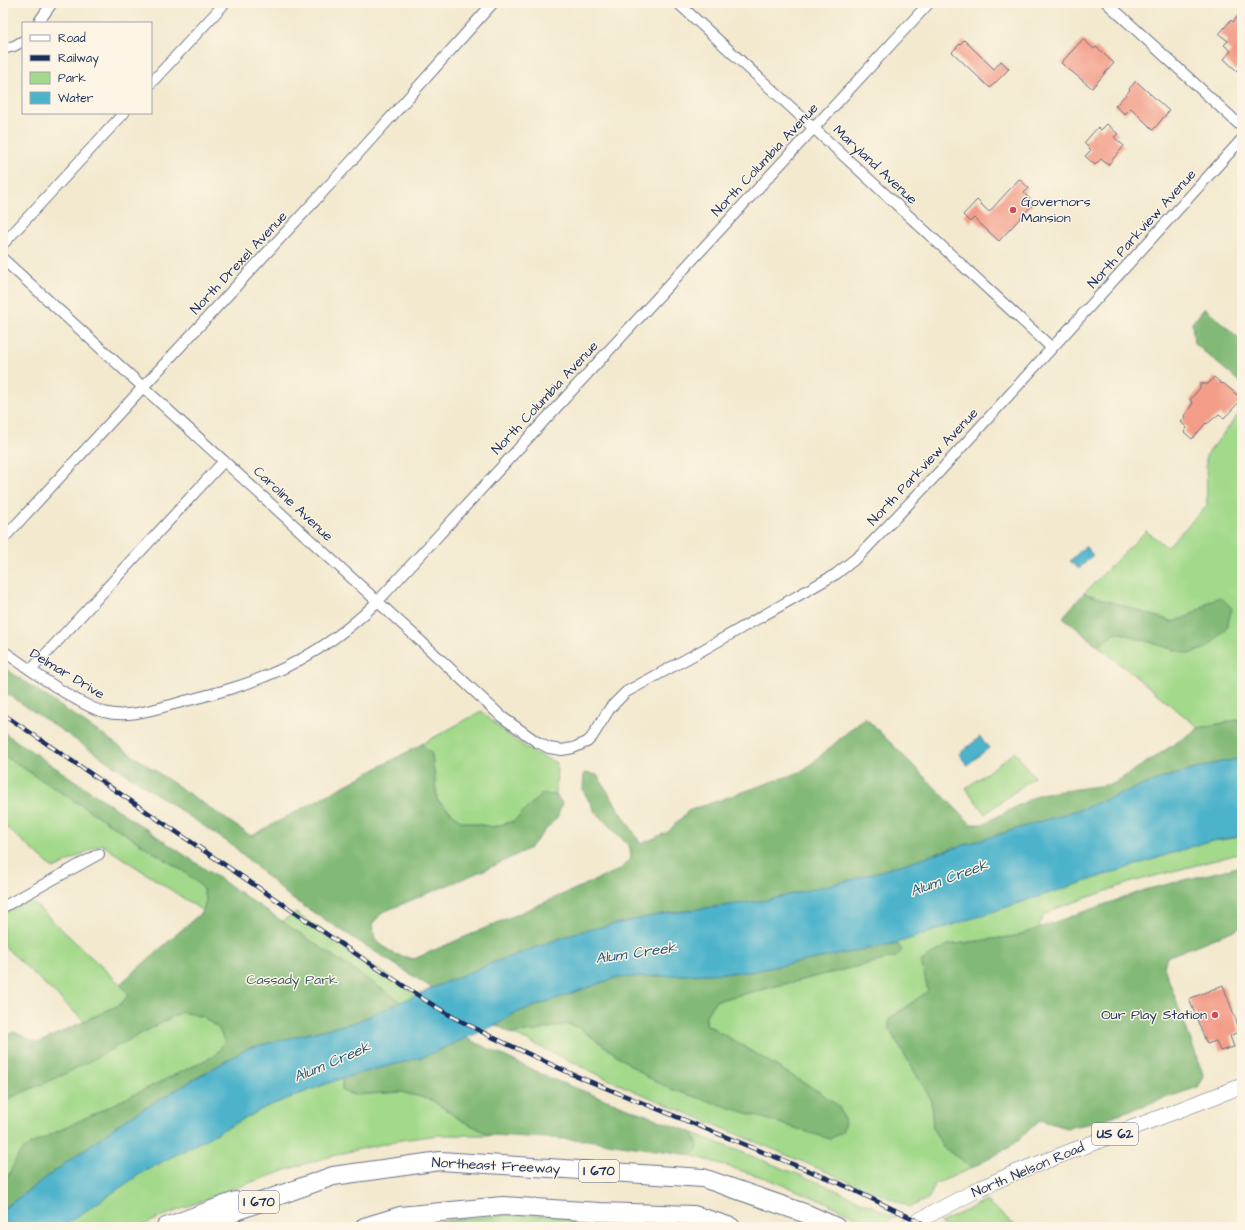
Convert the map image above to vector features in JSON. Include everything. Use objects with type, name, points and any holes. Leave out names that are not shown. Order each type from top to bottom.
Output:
[{"type":"highway","name":"Northeast Freeway","points":[[206,1227],[241,1209],[333,1176],[440,1161],[703,1178],[806,1214],[836,1227]]},
{"type":"highway","points":[[166,1227],[232,1202],[315,1182]]},
{"type":"highway","points":[[364,1227],[400,1216],[503,1206],[694,1216],[732,1227]]},
{"type":"main road","name":"North Nelson Road","points":[[906,1227],[981,1188],[1014,1173],[1242,1086]]},
{"type":"street","points":[[39,22],[52,3]]},
{"type":"street","points":[[152,82],[225,3]]},
{"type":"street","name":"North Drexel Avenue","points":[[3,540],[357,155],[493,3]]},
{"type":"street","name":"Maryland Avenue","points":[[678,3],[1052,348]]},
{"type":"street","name":"North Columbia Avenue","points":[[118,715],[151,710],[237,687],[278,671],[314,652],[364,615],[929,3]]},
{"type":"street","points":[[1108,3],[1242,127]]},
{"type":"street","points":[[3,49],[14,46],[22,42]]},
{"type":"street","points":[[3,244],[123,114]]},
{"type":"street","name":"North Parkview Avenue","points":[[573,748],[582,745],[592,737],[610,708],[626,692],[756,620],[848,566],[886,528],[1242,139]]},
{"type":"street","name":"Caroline Avenue","points":[[3,259],[378,601],[502,717],[527,736],[548,748],[562,750],[573,748]]},
{"type":"street","points":[[31,670],[224,461]]},
{"type":"street","name":"Delmar Drive","points":[[3,651],[63,692],[88,706],[102,712],[118,715]]},
{"type":"street","points":[[3,907],[99,854]]},
{"type":"green space","points":[[1205,308],[1242,341],[1242,384],[1194,343],[1192,323]]},
{"type":"green space","points":[[1242,410],[1242,719],[1199,728],[1098,646],[1117,632],[1188,654],[1213,599],[1189,616],[1173,622],[1084,593],[1146,531],[1167,547],[1207,506],[1206,456]]},
{"type":"green space","points":[[1084,593],[1173,622],[1189,616],[1214,599],[1220,597],[1232,608],[1227,627],[1207,648],[1188,654],[1117,632],[1098,646],[1063,617]]},
{"type":"green space","points":[[3,667],[251,836],[422,744],[432,754],[437,800],[461,821],[493,827],[514,821],[541,794],[556,795],[562,803],[558,816],[530,848],[496,865],[383,912],[372,924],[375,940],[394,954],[414,959],[619,870],[631,858],[630,847],[595,812],[583,790],[584,773],[597,775],[641,844],[668,832],[688,811],[803,771],[865,717],[971,824],[983,824],[1040,794],[1113,784],[1199,728],[1242,719],[1242,758],[1221,762],[1159,779],[1084,808],[858,878],[768,900],[662,914],[578,932],[492,963],[432,988],[291,898],[232,845],[3,691]]},
{"type":"green space","points":[[482,711],[498,727],[526,748],[557,763],[556,795],[541,794],[514,821],[493,827],[461,821],[437,800],[432,754],[422,744]]},
{"type":"green space","name":"Cassady Park","points":[[3,732],[401,1002],[356,1022],[248,1048],[126,1119],[3,1209],[3,1180],[8,1176],[19,1154],[29,1145],[214,1056],[224,1041],[219,1029],[203,1017],[182,1012],[63,1075],[3,1101],[3,1037],[14,1032],[38,1043],[121,1004],[129,994],[120,984],[203,911],[206,901],[202,887],[186,873],[3,755]]},
{"type":"green space","points":[[1015,752],[1034,777],[985,814],[966,788]]},
{"type":"green space","points":[[3,755],[186,873],[202,887],[206,901],[203,911],[101,844],[54,869],[3,824]]},
{"type":"green space","points":[[1242,837],[1242,853],[1132,882],[1060,907],[1043,916],[1038,929],[1016,936],[948,945],[929,991],[889,1019],[889,1029],[931,1099],[933,1128],[943,1147],[972,1168],[935,1184],[929,1198],[910,1207],[618,1084],[511,1033],[536,1031],[567,1024],[578,1027],[647,1077],[821,1093],[706,1024],[706,1015],[715,1001],[896,957],[902,950],[897,943],[1206,842]]},
{"type":"green space","points":[[1242,866],[1242,927],[1167,957],[1164,967],[1204,1077],[1198,1087],[1092,1123],[1067,1128],[1040,1120],[1010,1147],[972,1168],[943,1147],[933,1128],[931,1099],[889,1029],[889,1019],[928,991],[921,961],[948,945],[1016,936],[1148,889]]},
{"type":"green space","points":[[29,899],[129,994],[121,1004],[84,1021],[3,945],[3,914]]},
{"type":"green space","name":"Cassady Park","points":[[296,913],[418,996],[356,1022],[248,1048],[126,1119],[3,1209],[3,1075],[55,1049]]},
{"type":"green space","points":[[897,943],[902,950],[896,957],[715,1001],[706,1015],[706,1024],[821,1093],[839,1106],[845,1122],[842,1132],[830,1139],[673,1090],[647,1077],[578,1027],[567,1024],[536,1031],[511,1033],[496,1025],[515,1013],[615,978],[749,972]]},
{"type":"green space","points":[[466,1038],[552,1079],[693,1133],[698,1147],[691,1155],[587,1140],[490,1135],[459,1119],[432,1100],[401,1092],[354,1095],[342,1091],[342,1078],[423,1057]]},
{"type":"green space","points":[[342,1078],[342,1091],[354,1095],[401,1092],[432,1100],[459,1119],[490,1135],[438,1135],[401,1140],[347,1152],[304,1164],[229,1190],[140,1227],[62,1227],[143,1172],[268,1106]]},
{"type":"green space","points":[[693,1133],[825,1185],[896,1217],[876,1227],[825,1202],[765,1178],[691,1155],[698,1147]]},
{"type":"green space","points":[[986,1201],[1017,1227],[946,1227],[940,1223]]},
{"type":"green space","points":[[507,1215],[608,1218],[668,1227],[416,1227],[458,1219]]},
{"type":"water","points":[[1085,546],[1093,555],[1079,569],[1070,561]]},
{"type":"water","points":[[980,737],[989,748],[967,765],[959,754]]},
{"type":"water","name":"Alum Creek","points":[[1242,758],[1242,836],[1206,842],[897,943],[749,972],[615,978],[515,1013],[496,1025],[423,1057],[342,1078],[268,1106],[143,1172],[62,1227],[3,1227],[3,1209],[126,1119],[248,1048],[356,1022],[492,963],[578,932],[662,914],[768,900],[858,878],[1084,808],[1159,779],[1221,762]]},
{"type":"building","points":[[1242,11],[1242,64],[1237,71],[1224,59],[1231,51],[1224,45],[1228,41],[1219,34],[1231,20],[1233,22]]},
{"type":"building","points":[[1083,39],[1094,49],[1096,47],[1114,63],[1092,88],[1061,63]]},
{"type":"building","points":[[964,40],[994,69],[1001,61],[1009,69],[990,88],[952,52]]},
{"type":"building","points":[[1136,81],[1169,111],[1153,130],[1131,108],[1125,114],[1115,106]]},
{"type":"building","points":[[1107,124],[1118,134],[1114,137],[1124,146],[1108,165],[1101,159],[1095,165],[1085,156],[1091,150],[1084,143],[1098,127],[1101,130]]},
{"type":"building","name":"Governors Mansion","points":[[1019,179],[1029,188],[1024,193],[1034,203],[999,241],[974,218],[970,222],[963,215],[977,200],[989,212]]},
{"type":"building","points":[[1214,377],[1242,399],[1224,418],[1219,414],[1207,424],[1206,423],[1192,439],[1184,432],[1187,428],[1181,422],[1185,418],[1184,416],[1193,403],[1190,400],[1200,388],[1200,384],[1208,384]]},
{"type":"building","name":"Our Play Station","points":[[1223,985],[1240,1031],[1230,1036],[1234,1047],[1220,1051],[1216,1041],[1207,1044],[1189,999]]},
{"type":"railway","points":[[3,714],[347,948],[453,1017],[574,1075],[839,1183],[930,1227]]},
{"type":"place","name":"Governors Mansion","points":[[1013,210]]},
{"type":"place","name":"Our Play Station","points":[[1215,1015]]}]
